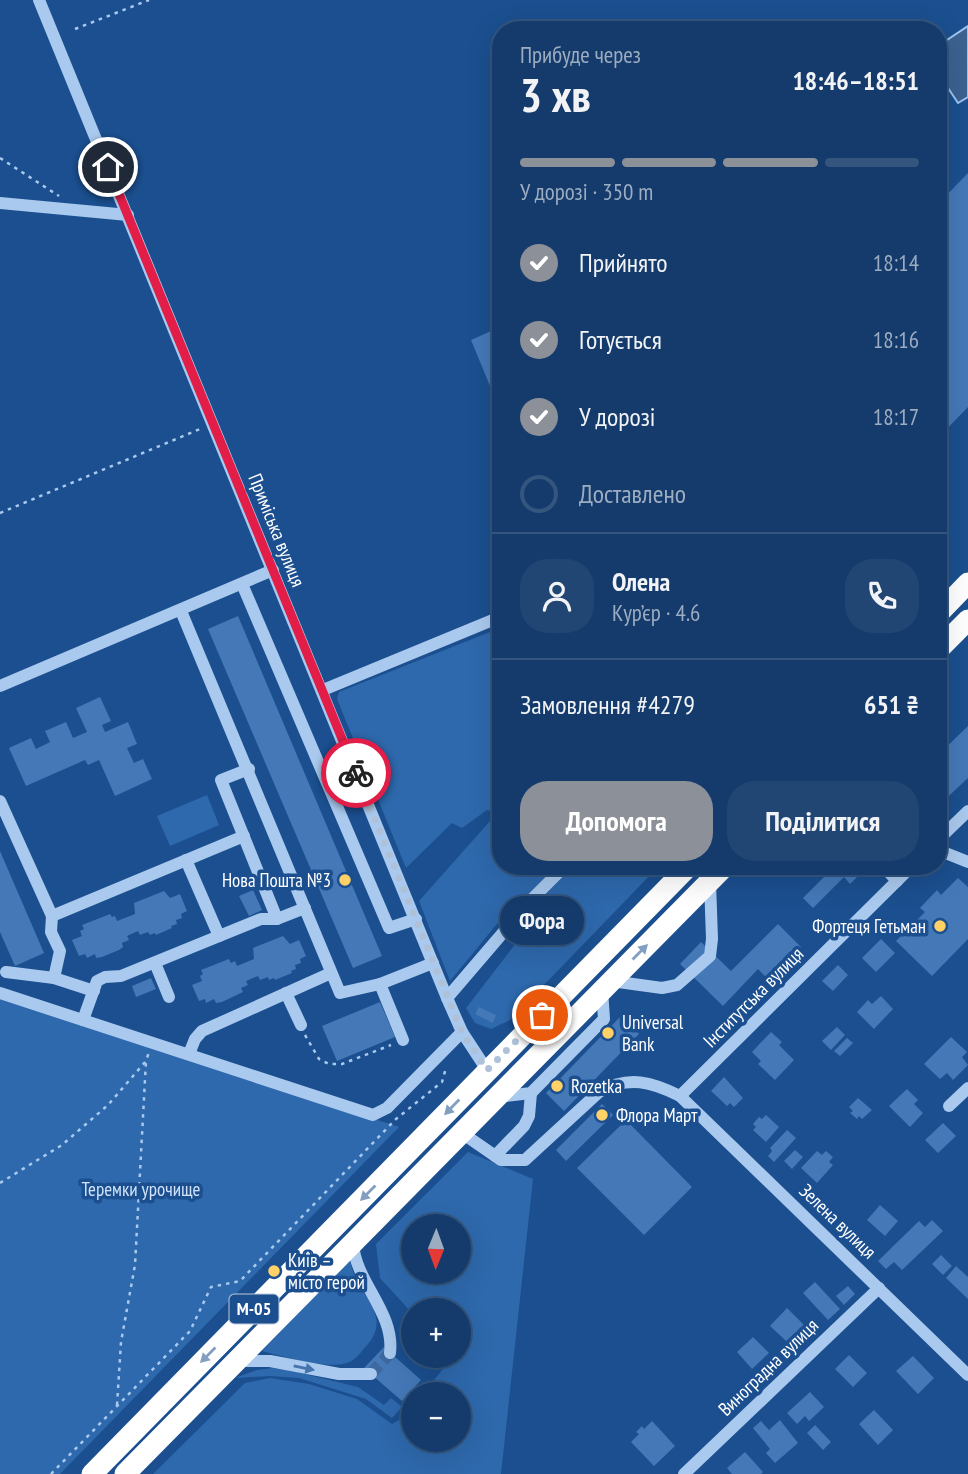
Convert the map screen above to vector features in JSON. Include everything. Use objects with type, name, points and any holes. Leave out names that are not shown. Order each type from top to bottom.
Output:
[{"type":"highway","points":[[947,601],[968,583]]},
{"type":"highway","points":[[947,641],[968,620]]},
{"type":"highway","name":"М-05","points":[[92,1474],[680,875]]},
{"type":"highway","name":"М-05","points":[[125,1474],[717,875]]},
{"type":"street","name":"Приміська вулиця","points":[[39,0],[447,998],[462,1032],[487,1070]]},
{"type":"street","points":[[0,203],[128,215]]},
{"type":"street","points":[[0,686],[272,570]]},
{"type":"street","points":[[242,584],[389,928],[416,919]]},
{"type":"street","points":[[181,611],[340,993],[380,984],[433,963]]},
{"type":"street","points":[[323,690],[492,620]]},
{"type":"street","points":[[248,769],[221,780],[277,919]]},
{"type":"street","points":[[0,801],[52,916],[51,932],[60,951],[54,978]]},
{"type":"street","points":[[947,831],[968,811]]},
{"type":"street","points":[[52,916],[244,836]]},
{"type":"street","points":[[947,854],[968,862]]},
{"type":"street","points":[[186,860],[219,936]]},
{"type":"street","points":[[447,998],[531,900],[556,875]]},
{"type":"street","points":[[891,875],[897,881]]},
{"type":"street","name":"Інститутська вулиця","points":[[680,1096],[903,875]]},
{"type":"street","points":[[496,1097],[531,1093],[604,1019],[607,986],[662,988],[677,985],[710,956],[710,882]]},
{"type":"street","points":[[83,1020],[97,981],[105,977],[121,976],[261,919],[277,919],[305,908]]},
{"type":"street","points":[[155,963],[169,997]]},
{"type":"street","points":[[94,991],[54,978],[3,971],[0,993],[373,1115],[387,1108],[462,1032]]},
{"type":"street","points":[[189,1054],[195,1039],[202,1031],[331,973]]},
{"type":"street","points":[[380,984],[403,1040]]},
{"type":"street","points":[[286,993],[301,1025]]},
{"type":"street","points":[[462,1133],[501,1160],[525,1160],[599,1092],[612,1085],[629,1081],[645,1082],[680,1096]]},
{"type":"street","points":[[949,1106],[968,1088]]},
{"type":"street","points":[[495,1156],[524,1126],[529,1116],[531,1093]]},
{"type":"street","name":"Зелена вулиця","points":[[680,1096],[879,1288],[965,1365]]},
{"type":"street","points":[[353,1243],[354,1258],[384,1317],[392,1340],[390,1353]]},
{"type":"street","name":"Виноградна вулиця","points":[[684,1474],[879,1288]]},
{"type":"street","points":[[237,1361],[270,1361],[339,1374],[371,1374]]},
{"type":"path","points":[[75,29],[149,0]]},
{"type":"path","points":[[0,158],[59,195]]},
{"type":"path","points":[[0,513],[213,423]]},
{"type":"path","points":[[301,1025],[314,1054],[330,1064],[342,1064],[403,1040]]},
{"type":"path","points":[[117,1405],[121,1342],[135,1265],[146,1061],[153,1043]]},
{"type":"path","points":[[51,1474],[190,1331],[211,1287],[240,1280],[396,1119],[442,1082],[446,1071],[444,1051]]},
{"type":"path","points":[[0,1182],[62,1145],[108,1105],[146,1061]]},
{"type":"green space","points":[[492,631],[492,811],[487,810],[462,828],[452,823],[406,868],[337,699],[339,692]]},
{"type":"green space","points":[[207,795],[219,825],[170,846],[157,816]]},
{"type":"green space","points":[[492,819],[492,875],[650,875],[510,1020],[491,1029],[475,1023],[466,1008],[527,929],[506,913],[450,981],[419,901]]},
{"type":"green space","name":"Теремки урочище","points":[[0,996],[399,1127],[60,1474],[0,1474]]},
{"type":"green space","points":[[468,1152],[533,1179],[501,1474],[153,1474],[245,1383],[270,1378],[309,1384],[357,1399],[392,1424],[401,1419],[401,1452],[471,1452],[471,1382],[432,1382],[444,1368],[471,1368],[471,1298],[401,1298],[401,1301],[380,1278],[376,1244],[401,1219],[401,1284],[471,1284],[471,1214],[406,1214]]},
{"type":"green space","points":[[350,1259],[354,1274],[377,1322],[373,1337],[357,1357],[344,1364],[333,1365],[262,1351]]},
{"type":"green space","points":[[257,1370],[288,1370],[358,1387],[384,1405],[391,1398],[401,1408],[392,1418],[366,1399],[299,1378],[235,1378]]},
{"type":"shaded area","points":[[968,26],[968,97],[958,103],[947,86],[947,40]]},
{"type":"building","points":[[968,173],[968,407],[947,429],[947,195]]},
{"type":"building","points":[[492,331],[492,391],[471,340]]},
{"type":"building","points":[[238,616],[382,956],[353,968],[208,629]]},
{"type":"building","points":[[100,697],[111,721],[102,725],[105,732],[128,722],[137,744],[127,748],[134,763],[143,759],[152,779],[115,796],[99,760],[88,765],[85,760],[26,786],[9,748],[31,738],[36,749],[50,742],[45,731],[66,722],[73,738],[87,732],[76,708]]},
{"type":"building","points":[[968,726],[968,778],[947,798],[947,746]]},
{"type":"building","points":[[0,851],[44,953],[15,966],[0,932]]},
{"type":"building","points":[[826,875],[859,875],[850,884],[844,877],[813,908],[803,898]]},
{"type":"building","name":"Фортеця Гетьман","points":[[958,878],[968,887],[968,939],[932,976],[896,941],[925,912],[920,908],[937,890],[941,895]]},
{"type":"building","points":[[253,890],[262,910],[249,916],[239,896]]},
{"type":"building","points":[[164,891],[170,898],[180,894],[187,911],[181,914],[182,918],[176,920],[177,924],[171,926],[172,928],[156,935],[150,935],[148,932],[140,935],[138,931],[127,936],[129,940],[122,943],[123,947],[119,950],[102,957],[96,958],[95,954],[87,958],[85,954],[79,956],[72,940],[82,936],[82,925],[110,914],[115,916],[117,921],[135,914],[134,903]]},
{"type":"building","points":[[778,924],[801,947],[769,980],[758,969],[723,1006],[680,964],[701,942],[731,971]]},
{"type":"building","points":[[283,936],[290,944],[299,940],[306,956],[300,959],[301,963],[295,965],[296,969],[291,971],[292,973],[275,980],[269,980],[268,977],[260,980],[258,976],[246,981],[248,985],[241,988],[243,992],[222,1002],[216,1003],[214,999],[206,1003],[205,999],[199,1001],[192,985],[202,981],[201,970],[229,959],[231,963],[235,961],[237,966],[254,959],[253,948]]},
{"type":"building","points":[[881,939],[895,953],[876,972],[862,958]]},
{"type":"building","points":[[838,965],[848,975],[833,991],[822,981]]},
{"type":"building","points":[[151,978],[156,989],[136,997],[132,986]]},
{"type":"building","points":[[881,996],[893,1009],[874,1029],[857,1012],[868,1000],[872,1004]]},
{"type":"building","points":[[380,1002],[395,1037],[337,1061],[322,1026]]},
{"type":"building","points":[[479,1007],[496,1015],[493,1023],[475,1014]]},
{"type":"building","points":[[621,1016],[639,1034],[564,1111],[546,1093]]},
{"type":"building","points":[[837,1027],[845,1035],[831,1050],[822,1041]]},
{"type":"building","points":[[771,1032],[782,1042],[779,1045],[794,1060],[775,1080],[758,1064],[761,1061],[752,1052]]},
{"type":"building","points":[[951,1037],[967,1052],[962,1057],[968,1065],[953,1080],[947,1073],[940,1079],[924,1064]]},
{"type":"building","points":[[847,1038],[853,1043],[840,1056],[834,1051]]},
{"type":"building","points":[[724,1077],[743,1098],[734,1107],[730,1103],[727,1106],[711,1091]]},
{"type":"building","points":[[907,1089],[918,1100],[914,1104],[923,1113],[910,1127],[889,1106]]},
{"type":"building","points":[[858,1098],[872,1110],[862,1119],[859,1116],[857,1119],[850,1113],[853,1111],[849,1107]]},
{"type":"building","points":[[602,1104],[613,1115],[566,1161],[556,1150]]},
{"type":"building","points":[[766,1115],[779,1127],[766,1142],[753,1130],[756,1127],[753,1124],[759,1117],[762,1119]]},
{"type":"building","points":[[626,1120],[692,1187],[644,1235],[577,1168]]},
{"type":"building","points":[[943,1123],[956,1136],[938,1153],[925,1140]]},
{"type":"building","points":[[787,1130],[796,1138],[774,1162],[768,1156],[772,1151],[770,1148]]},
{"type":"building","points":[[795,1150],[803,1157],[792,1169],[784,1161]]},
{"type":"building","points":[[817,1151],[822,1155],[826,1151],[833,1157],[829,1162],[833,1165],[817,1183],[801,1168]]},
{"type":"building","points":[[880,1205],[898,1221],[885,1236],[867,1220]]},
{"type":"building","points":[[932,1220],[943,1231],[902,1270],[894,1262],[886,1269],[878,1261],[919,1221],[925,1227]]},
{"type":"building","points":[[941,1255],[952,1266],[943,1275],[932,1264]]},
{"type":"building","points":[[956,1266],[968,1277],[968,1299],[946,1278]]},
{"type":"building","points":[[815,1282],[840,1309],[828,1320],[803,1293]]},
{"type":"building","points":[[848,1286],[855,1294],[844,1305],[836,1296]]},
{"type":"building","points":[[787,1308],[806,1327],[797,1337],[805,1345],[798,1352],[770,1326]]},
{"type":"building","points":[[753,1337],[769,1353],[752,1369],[737,1352]]},
{"type":"building","points":[[384,1347],[401,1362],[401,1368],[408,1368],[421,1380],[401,1382],[401,1400],[364,1368]]},
{"type":"building","points":[[849,1355],[867,1373],[853,1387],[835,1369]]},
{"type":"building","points":[[913,1356],[934,1378],[918,1394],[896,1371]]},
{"type":"building","points":[[810,1392],[824,1407],[809,1421],[805,1416],[797,1424],[787,1413]]},
{"type":"building","points":[[874,1410],[893,1430],[878,1445],[859,1424]]},
{"type":"building","points":[[780,1420],[798,1443],[775,1463],[766,1453],[770,1449],[753,1428],[761,1421],[769,1430]]},
{"type":"building","points":[[652,1421],[675,1446],[654,1466],[631,1442],[642,1426],[644,1429]]},
{"type":"building","points":[[815,1425],[831,1442],[823,1450],[807,1433]]},
{"type":"building","points":[[745,1452],[763,1472],[761,1474],[732,1474],[727,1468]]},
{"type":"tunnel","points":[[371,1374],[390,1353]]},
{"type":"way so far","points":[[356,773],[447,998],[462,1032],[487,1070],[542,1015]]},
{"type":"place","name":"Нова Пошта №3","points":[[345,880]]},
{"type":"place","name":"Фортеця Гетьман","points":[[940,926]]},
{"type":"place","name":"Фора","points":[[542,1015]]},
{"type":"place","name":"Universal Bank","points":[[608,1033]]},
{"type":"place","name":"Rozetka","points":[[557,1086]]},
{"type":"place","name":"Флора Март","points":[[602,1115]]},
{"type":"place","name":"Київ – місто герой","points":[[274,1271]]},
{"type":"route","points":[[108,167],[356,773]]}]
